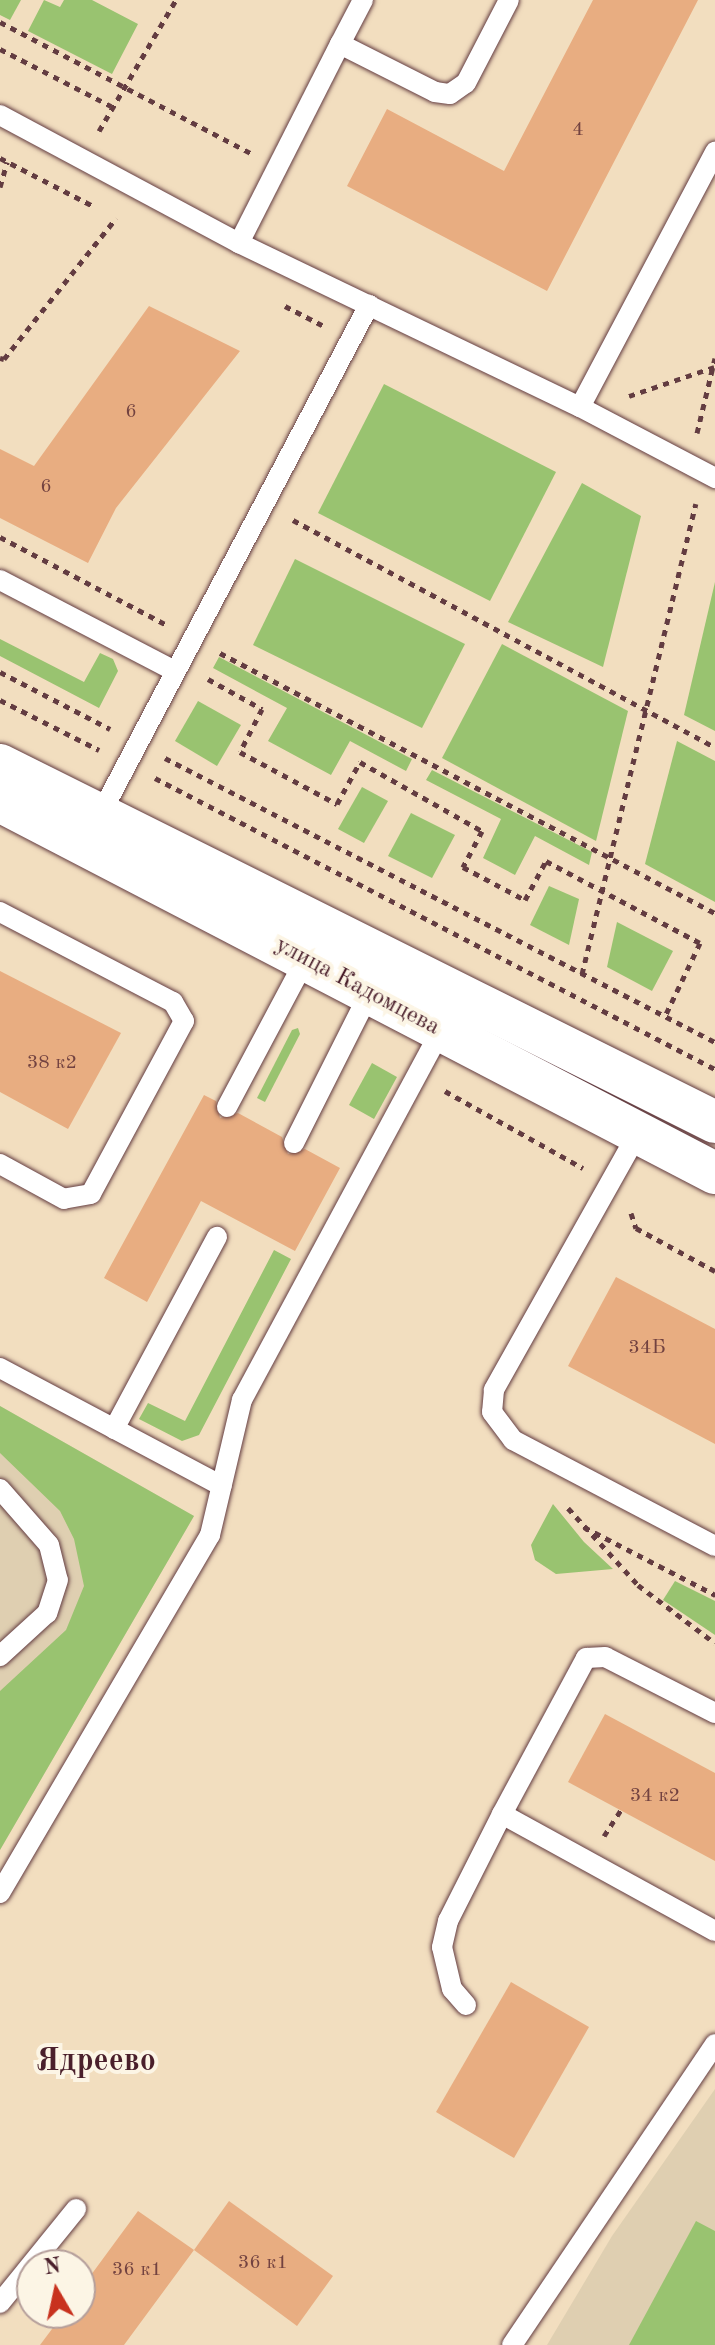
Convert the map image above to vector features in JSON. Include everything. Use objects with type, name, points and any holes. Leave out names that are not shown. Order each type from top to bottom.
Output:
[{"type":"street","name":"улица Кадомцева","points":[[0,765],[715,1122]]},
{"type":"street","name":"улица Кадомцева","points":[[0,801],[715,1173]]},
{"type":"lane","points":[[239,243],[363,0]]},
{"type":"lane","points":[[340,44],[435,92],[450,94],[466,83],[509,0]]},
{"type":"lane","points":[[0,115],[239,243],[580,407],[715,478]]},
{"type":"lane","points":[[580,407],[715,152]]},
{"type":"lane","points":[[100,815],[369,305]]},
{"type":"lane","points":[[0,580],[175,671]]},
{"type":"lane","points":[[0,912],[173,1002],[184,1021],[91,1194],[64,1199],[0,1164]]},
{"type":"lane","points":[[227,1107],[305,960]]},
{"type":"lane","points":[[294,1143],[369,994]]},
{"type":"lane","points":[[0,1893],[210,1535],[242,1400],[441,1031]]},
{"type":"lane","points":[[638,1133],[490,1401],[504,1433],[715,1546]]},
{"type":"lane","points":[[114,1429],[217,1237]]},
{"type":"lane","points":[[0,1368],[222,1486]]},
{"type":"lane","points":[[0,1489],[49,1545],[58,1580],[56,1598],[47,1613],[0,1656]]},
{"type":"lane","points":[[466,2005],[452,1989],[442,1947],[448,1921],[586,1658],[605,1657],[715,1713]]},
{"type":"lane","points":[[502,1814],[715,1931]]},
{"type":"lane","points":[[512,2345],[715,2044]]},
{"type":"lane","points":[[0,2303],[76,2209]]},
{"type":"path","points":[[84,161],[111,106],[129,88],[176,0]]},
{"type":"path","points":[[0,22],[278,167]]},
{"type":"path","points":[[0,49],[111,106]]},
{"type":"path","points":[[0,187],[7,162]]},
{"type":"path","points":[[0,358],[4,359],[116,218]]},
{"type":"path","points":[[690,465],[715,358]]},
{"type":"path","points":[[617,400],[714,368]]},
{"type":"path","points":[[582,974],[696,502],[683,495]]},
{"type":"path","points":[[264,504],[715,747]]},
{"type":"path","points":[[0,537],[193,639]]},
{"type":"path","points":[[208,663],[221,637]]},
{"type":"path","points":[[215,650],[715,913]]},
{"type":"path","points":[[0,672],[715,1042]]},
{"type":"path","points":[[200,675],[262,709],[240,752],[337,804],[360,762],[482,831],[463,867],[525,900],[546,861],[700,943],[665,1016]]},
{"type":"path","points":[[0,700],[715,1069]]},
{"type":"path","points":[[571,1470],[557,1494],[580,1524],[669,1612],[715,1643]]},
{"type":"path","points":[[580,1524],[715,1595]]},
{"type":"shaded area","points":[[0,1406],[194,1516],[0,1850]]},
{"type":"shaded area","points":[[715,2089],[715,2345],[547,2345],[612,2236]]},
{"type":"green space","points":[[0,0],[21,0],[10,20],[0,15]]},
{"type":"green space","points":[[44,0],[60,7],[64,0],[92,0],[138,24],[112,74],[28,31]]},
{"type":"green space","points":[[384,384],[556,472],[490,601],[318,513]]},
{"type":"green space","points":[[582,483],[641,516],[603,667],[508,622]]},
{"type":"green space","points":[[295,559],[465,644],[422,728],[253,645]]},
{"type":"green space","points":[[715,582],[715,731],[684,715]]},
{"type":"green space","points":[[0,639],[84,682],[100,653],[113,659],[118,671],[99,708],[0,656]]},
{"type":"green space","points":[[502,644],[628,711],[596,841],[442,758]]},
{"type":"green space","points":[[219,657],[412,759],[406,771],[350,741],[331,775],[268,741],[287,708],[213,668]]},
{"type":"green space","points":[[198,701],[241,725],[217,766],[175,741]]},
{"type":"green space","points":[[677,741],[715,761],[715,902],[645,864]]},
{"type":"green space","points":[[432,770],[592,852],[589,865],[535,836],[515,875],[483,858],[501,819],[426,780]]},
{"type":"green space","points":[[362,787],[388,801],[364,843],[338,829]]},
{"type":"green space","points":[[411,813],[455,835],[432,878],[388,856]]},
{"type":"green space","points":[[549,886],[579,899],[569,945],[530,925]]},
{"type":"green space","points":[[617,922],[673,951],[652,991],[607,967]]},
{"type":"green space","points":[[298,1028],[300,1034],[265,1102],[257,1098],[292,1030]]},
{"type":"green space","points":[[372,1063],[397,1077],[374,1119],[349,1105]]},
{"type":"green space","points":[[274,1250],[291,1259],[199,1435],[182,1441],[139,1419],[148,1403],[185,1421]]},
{"type":"green space","points":[[0,1406],[194,1516],[0,1850],[0,1691],[66,1630],[84,1586],[74,1539],[60,1511],[0,1453]]},
{"type":"green space","points":[[553,1504],[584,1542],[613,1569],[556,1574],[535,1560],[531,1545]]},
{"type":"green space","points":[[675,1581],[715,1601],[715,1635],[663,1600]]},
{"type":"green space","points":[[696,2221],[715,2231],[715,2345],[629,2345]]},
{"type":"building","points":[[593,0],[698,0],[547,291],[347,186],[387,109],[504,171]]},
{"type":"building","points":[[149,306],[240,351],[116,508],[88,563],[0,518],[0,449],[34,466]]},
{"type":"building","points":[[0,971],[121,1033],[68,1129],[0,1092]]},
{"type":"building","points":[[204,1095],[216,1101],[220,1118],[238,1113],[282,1137],[288,1154],[305,1149],[340,1168],[295,1251],[201,1201],[147,1302],[104,1278]]},
{"type":"building","points":[[616,1277],[715,1329],[715,1444],[568,1366]]},
{"type":"building","points":[[605,1714],[715,1773],[715,1861],[568,1782]]},
{"type":"building","points":[[511,1982],[589,2027],[514,2158],[436,2112]]},
{"type":"building","points":[[229,2201],[333,2276],[297,2326],[194,2250]]},
{"type":"building","points":[[138,2211],[194,2250],[124,2345],[40,2345],[52,2329],[96,2329],[96,2268]]},
{"type":"district","name":"Ядреево","points":[[96,2062]]}]
